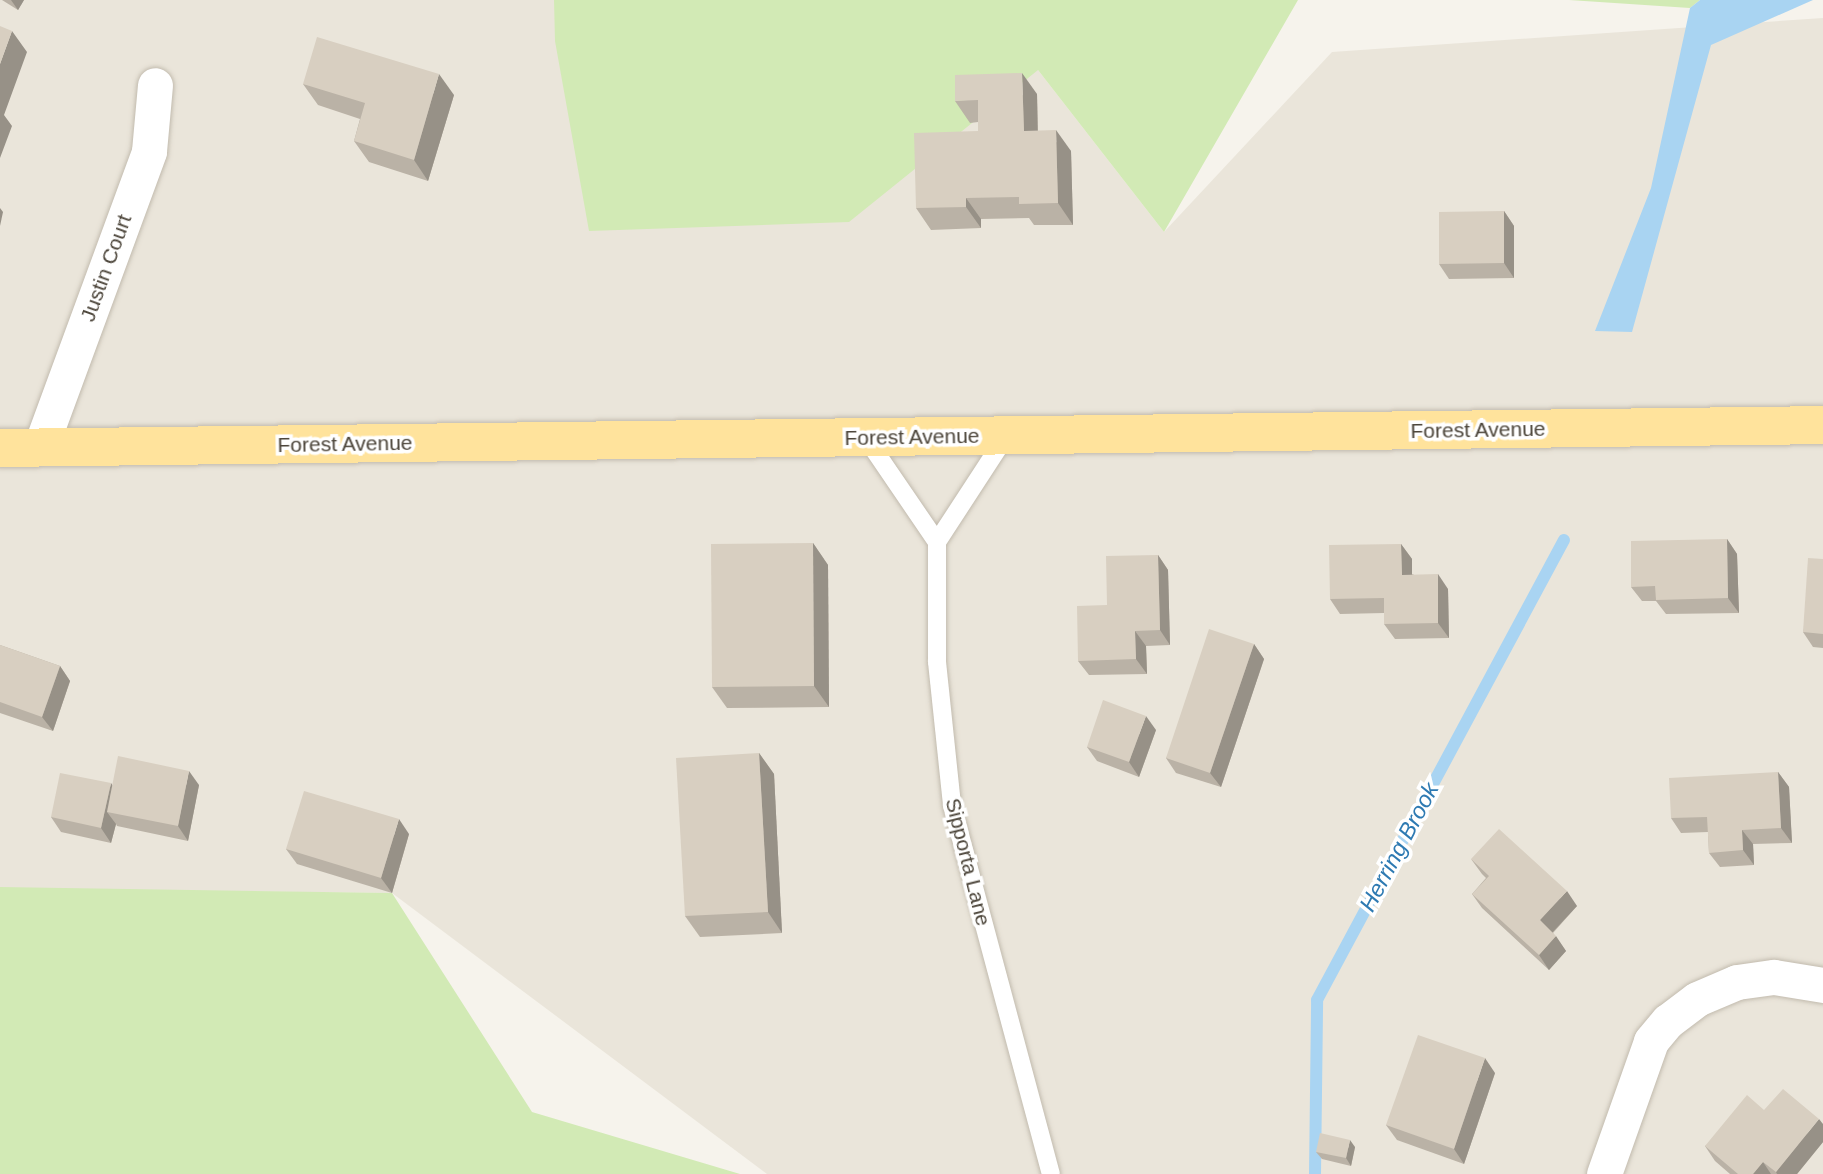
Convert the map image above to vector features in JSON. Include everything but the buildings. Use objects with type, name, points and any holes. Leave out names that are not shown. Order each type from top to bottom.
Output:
[{"type":"main road","name":"Forest Avenue","points":[[0,448],[1823,425]]},
{"type":"street","name":"Justin Court","points":[[40,448],[149,151],[155,85]]},
{"type":"street","points":[[1606,1168],[1651,1041],[1668,1021],[1697,999],[1737,982],[1774,977],[1823,985]]},
{"type":"lane","points":[[866,438],[937,542],[1006,436]]},
{"type":"lane","name":"Sipporta Lane","points":[[937,542],[937,662],[952,805],[1051,1174]]},
{"type":"shaded area","points":[[0,0],[772,0],[1038,70],[1164,232],[1332,52],[1823,18],[1823,1174],[767,1174],[392,893],[0,889]]},
{"type":"green space","points":[[554,0],[1298,0],[1164,232],[1038,70],[849,222],[589,231],[555,41]]},
{"type":"green space","points":[[1569,0],[1700,0],[1690,8]]},
{"type":"green space","points":[[0,887],[392,893],[532,1112],[740,1174],[0,1174]]},
{"type":"water","points":[[1700,0],[1813,0],[1711,45],[1632,332],[1595,331],[1651,188],[1690,8]]},
{"type":"waterway","name":"Herring Brook","points":[[1315,1174],[1317,1000],[1564,540]]}]
